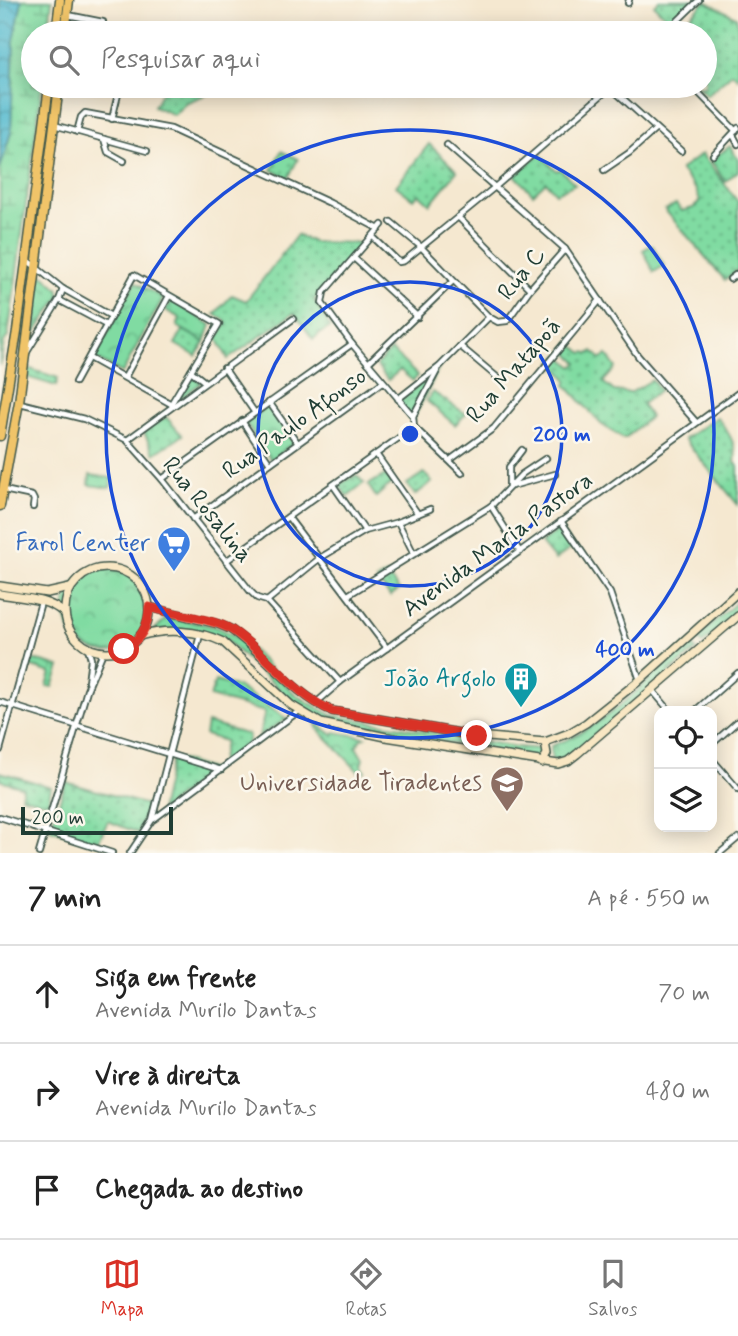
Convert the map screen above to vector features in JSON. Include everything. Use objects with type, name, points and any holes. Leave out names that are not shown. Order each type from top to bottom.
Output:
[{"type":"main road","points":[[57,21],[60,0]]},
{"type":"main road","points":[[67,21],[69,0]]},
{"type":"main road","points":[[0,436],[27,260],[47,98]]},
{"type":"main road","points":[[0,506],[19,402],[56,98]]},
{"type":"main road","points":[[15,342],[22,342],[26,346]]},
{"type":"main road","points":[[97,569],[119,570],[138,582],[145,591],[149,607],[146,627],[140,636],[124,649],[103,652],[88,648],[74,637],[64,613],[70,588],[77,579],[97,569]]},
{"type":"main road","points":[[0,586],[47,593],[70,588]]},
{"type":"main road","points":[[149,607],[230,629],[316,704],[332,711],[497,739],[545,742],[586,723],[640,680],[738,592]]},
{"type":"main road","points":[[0,594],[41,601],[64,613]]},
{"type":"main road","points":[[140,636],[162,631],[217,639],[232,648],[299,711],[337,728],[558,764],[568,761],[738,615]]},
{"type":"main road","points":[[690,635],[702,647]]},
{"type":"main road","points":[[542,763],[547,754],[545,742]]},
{"type":"street","points":[[677,21],[699,0]]},
{"type":"street","points":[[68,15],[98,21]]},
{"type":"street","points":[[112,119],[117,98]]},
{"type":"street","points":[[373,237],[401,262],[495,187],[598,98]]},
{"type":"street","points":[[623,98],[681,151]]},
{"type":"street","points":[[704,98],[736,131],[738,144]]},
{"type":"street","points":[[77,132],[81,117],[85,113],[171,129],[381,227],[321,297],[324,308],[413,416]]},
{"type":"street","points":[[53,125],[147,151]]},
{"type":"street","points":[[604,170],[629,153],[656,129]]},
{"type":"street","points":[[713,155],[736,131]]},
{"type":"street","points":[[104,139],[108,152],[124,161]]},
{"type":"street","points":[[447,145],[565,249],[638,356],[696,422]]},
{"type":"street","points":[[458,216],[530,289]]},
{"type":"street","points":[[391,222],[420,246],[489,317],[439,367],[398,399]]},
{"type":"street","name":"Rua C","points":[[489,317],[498,322],[507,321],[530,289],[565,249]]},
{"type":"street","points":[[355,259],[418,317]]},
{"type":"street","points":[[27,260],[62,289],[111,316]]},
{"type":"street","points":[[730,279],[738,273]]},
{"type":"street","points":[[75,382],[134,275],[219,324],[172,405]]},
{"type":"street","points":[[368,363],[453,281]]},
{"type":"street","points":[[25,355],[59,300],[62,289]]},
{"type":"street","points":[[125,377],[169,296]]},
{"type":"street","points":[[59,300],[106,325]]},
{"type":"street","name":"Rua Matapoã","points":[[450,460],[494,428],[569,334],[600,300]]},
{"type":"street","points":[[127,440],[293,319]]},
{"type":"street","points":[[162,479],[352,344]]},
{"type":"street","points":[[460,346],[498,377]]},
{"type":"street","points":[[89,358],[172,405]]},
{"type":"street","points":[[439,367],[413,416],[414,427],[462,473]]},
{"type":"street","points":[[224,368],[254,412]]},
{"type":"street","points":[[191,371],[205,382]]},
{"type":"street","name":"Rua Paulo Afonso","points":[[193,519],[383,382]]},
{"type":"street","name":"Avenida Maria Pastora","points":[[316,704],[340,682],[464,596],[561,521],[738,393]]},
{"type":"street","name":"Rua Rosalina","points":[[19,402],[84,419],[127,440],[162,479],[257,598],[267,601],[340,682]]},
{"type":"street","points":[[269,402],[297,442]]},
{"type":"street","points":[[242,421],[270,463]]},
{"type":"street","points":[[226,561],[414,427]]},
{"type":"street","points":[[509,487],[509,467],[522,450]]},
{"type":"street","points":[[376,454],[418,514]]},
{"type":"street","points":[[348,595],[413,552],[491,506],[530,468],[546,458]]},
{"type":"street","points":[[509,487],[555,474]]},
{"type":"street","points":[[333,485],[365,531]]},
{"type":"street","points":[[4,490],[28,495],[34,500],[33,507]]},
{"type":"street","points":[[491,506],[520,552]]},
{"type":"street","points":[[267,601],[320,558],[365,531],[430,509]]},
{"type":"street","points":[[288,517],[387,648]]},
{"type":"street","points":[[561,521],[610,593],[640,680]]},
{"type":"street","points":[[398,522],[413,552]]},
{"type":"street","points":[[0,750],[41,601]]},
{"type":"street","points":[[152,820],[200,635]]},
{"type":"street","points":[[87,690],[91,659],[88,648]]},
{"type":"street","points":[[39,853],[87,690],[103,652]]},
{"type":"street","points":[[701,706],[738,673]]},
{"type":"street","points":[[652,690],[666,706]]},
{"type":"street","points":[[0,702],[221,770]]},
{"type":"street","points":[[130,853],[152,820],[299,711]]},
{"type":"street","points":[[717,740],[738,721]]},
{"type":"street","points":[[733,726],[738,732]]},
{"type":"street","points":[[717,765],[738,789]]},
{"type":"street","points":[[0,817],[108,852]]},
{"type":"street","points":[[720,853],[738,838]]},
{"type":"green space","points":[[22,0],[52,0],[49,21],[21,21],[21,98],[40,98],[8,336],[4,342],[0,366],[0,169],[11,132],[14,40]]},
{"type":"green space","points":[[659,0],[693,0],[670,21],[654,5]]},
{"type":"green space","points":[[705,1],[736,17],[738,78],[732,73],[717,86],[717,21],[686,21]]},
{"type":"green space","points":[[158,98],[197,98],[185,103],[174,115],[154,106]]},
{"type":"green space","points":[[429,144],[457,171],[430,204],[419,194],[413,199],[396,186]]},
{"type":"green space","points":[[730,146],[738,160],[738,171],[725,182],[711,160]]},
{"type":"green space","points":[[281,151],[298,159],[288,178],[272,170]]},
{"type":"green space","points":[[539,154],[575,184],[556,193],[546,182],[533,194],[515,175]]},
{"type":"green space","points":[[702,154],[738,202],[738,269],[725,280],[665,210],[676,204],[682,211],[693,208],[700,201],[695,188],[680,170]]},
{"type":"green space","points":[[297,235],[313,242],[363,243],[314,300],[330,327],[313,339],[294,313],[228,359],[217,338],[227,322],[215,314],[232,295],[246,301]]},
{"type":"green space","points":[[652,245],[664,266],[654,272],[643,250]]},
{"type":"green space","points":[[41,273],[58,288],[60,296],[34,335]]},
{"type":"green space","points":[[135,282],[163,298],[122,373],[94,358]]},
{"type":"green space","points":[[172,301],[211,325],[205,342],[177,326],[180,318],[165,310]]},
{"type":"green space","points":[[183,330],[205,342],[196,356],[175,344]]},
{"type":"green space","points":[[570,343],[583,353],[589,354],[593,351],[601,359],[607,355],[616,368],[603,382],[614,391],[630,393],[652,380],[660,390],[642,404],[650,417],[624,439],[601,424],[566,385],[568,380],[552,362],[560,355],[573,367],[578,363],[564,349]]},
{"type":"green space","points":[[391,350],[418,376],[413,381],[400,370],[388,380],[376,365]]},
{"type":"green space","points":[[27,368],[58,378],[56,386],[27,377]]},
{"type":"green space","points":[[439,368],[413,420],[399,401]]},
{"type":"green space","points":[[191,375],[201,383],[178,400],[178,398]]},
{"type":"green space","points":[[433,392],[466,414],[455,425],[427,401]]},
{"type":"green space","points":[[268,405],[294,443],[271,460],[245,422]]},
{"type":"green space","points":[[166,417],[182,435],[154,454],[144,432]]},
{"type":"green space","points":[[717,417],[728,432],[735,450],[735,462],[738,466],[738,505],[684,439]]},
{"type":"green space","points":[[424,473],[432,482],[415,495],[407,484]]},
{"type":"green space","points":[[90,475],[112,478],[110,488],[89,485]]},
{"type":"green space","points":[[356,475],[364,483],[347,496],[339,485]]},
{"type":"green space","points":[[385,475],[392,483],[376,497],[368,485]]},
{"type":"green space","points":[[560,529],[573,547],[555,560],[541,543]]},
{"type":"green space","points":[[107,568],[123,571],[137,580],[146,594],[149,610],[146,626],[137,640],[123,649],[107,652],[91,649],[77,640],[68,626],[65,610],[68,594],[77,580],[91,571]]},
{"type":"green space","points":[[387,574],[399,590],[390,596],[377,580]]},
{"type":"green space","points":[[738,601],[738,613],[703,644],[697,638]]},
{"type":"green space","points":[[167,618],[208,625],[231,634],[256,654],[294,693],[332,715],[516,747],[545,749],[545,755],[541,759],[333,723],[295,704],[226,640],[210,634],[154,630]]},
{"type":"green space","points":[[690,642],[696,650],[570,758],[552,761],[551,746],[571,738],[608,715]]},
{"type":"green space","points":[[31,659],[60,667],[53,687],[47,686],[51,673],[29,666]]},
{"type":"green space","points":[[215,681],[238,687],[287,719],[259,736],[265,712],[210,697]]},
{"type":"green space","points":[[207,723],[249,735],[247,746],[220,764],[225,741],[205,735]]},
{"type":"green space","points":[[316,723],[333,735],[334,732],[365,737],[356,747],[363,759],[361,765],[365,771],[361,774],[317,728]]},
{"type":"green space","points":[[172,757],[213,770],[160,811]]},
{"type":"green space","points":[[0,772],[51,787],[48,803],[21,796],[23,787],[0,780]]},
{"type":"green space","points":[[66,782],[147,805],[138,833],[108,821],[97,844],[50,829]]},
{"type":"water","points":[[0,0],[22,0],[14,40],[11,132],[0,169]]},
{"type":"place","name":"Farol Center","points":[[174,573]]},
{"type":"place","name":"João Argolo","points":[[521,709]]},
{"type":"place","name":"Universidade Tiradentes","points":[[507,813]]},
{"type":"route","points":[[124,649],[133,643],[146,627],[149,607],[218,624],[241,637],[316,704],[332,711],[477,736]]}]
